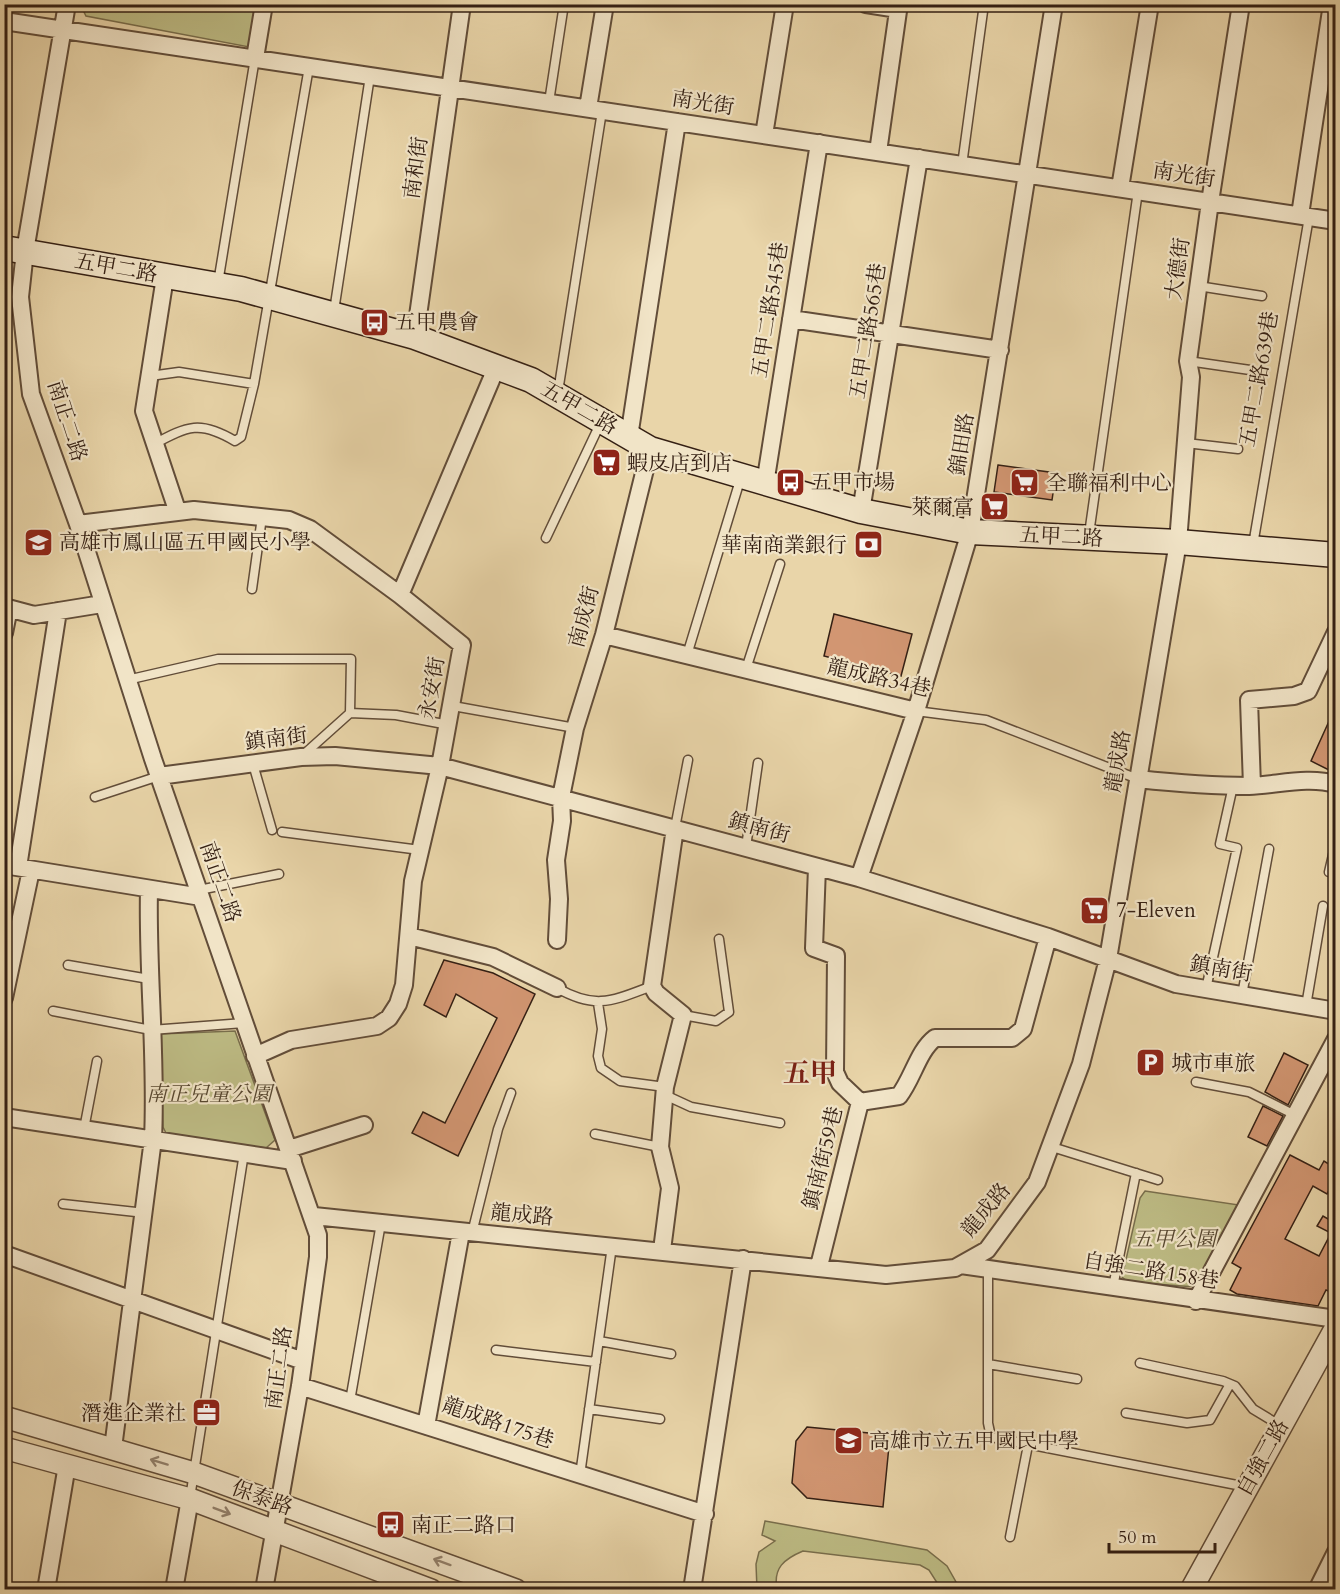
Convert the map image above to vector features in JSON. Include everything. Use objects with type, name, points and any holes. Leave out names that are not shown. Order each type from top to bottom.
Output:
[{"type":"main road","name":"五甲二路","points":[[15,250],[218,285],[416,337],[497,366],[557,395],[650,449],[861,511],[970,532],[1178,542],[1335,555]]},
{"type":"street","name":"南正二路","points":[[68,4],[15,250],[31,394],[78,524],[159,776],[255,1056],[314,1216],[318,1235],[318,1257],[300,1386],[264,1590]]},
{"type":"street","points":[[255,58],[264,4]]},
{"type":"street","name":"南和街","points":[[416,337],[462,4]]},
{"type":"street","points":[[595,110],[605,4]]},
{"type":"street","points":[[764,135],[785,4]]},
{"type":"street","points":[[866,4],[899,7],[878,152]]},
{"type":"street","name":"錦田路","points":[[860,878],[916,711],[970,532],[1029,175],[1054,4]]},
{"type":"street","points":[[1120,188],[1150,4]]},
{"type":"street","name":"大德街","points":[[1178,542],[1191,377],[1188,361],[1241,4]]},
{"type":"street","name":"五甲二路639巷","points":[[1304,216],[1332,4]]},
{"type":"street","name":"南光街","points":[[4,21],[1335,221]]},
{"type":"street","points":[[629,437],[677,122]]},
{"type":"street","name":"五甲二路545巷","points":[[765,484],[819,143]]},
{"type":"street","name":"五甲二路565巷","points":[[861,511],[919,158]]},
{"type":"street","points":[[165,277],[144,411],[177,510]]},
{"type":"street","points":[[791,319],[1000,350]]},
{"type":"street","points":[[400,595],[497,366]]},
{"type":"street","name":"南成街","points":[[557,940],[559,899],[556,860],[562,821],[561,797],[575,728],[604,635],[650,449]]},
{"type":"street","name":"永安街","points":[[78,524],[177,510],[261,517],[300,523],[400,595],[462,645],[453,706],[413,881],[404,985],[398,1005],[389,1018],[377,1026],[291,1040],[255,1056]]},
{"type":"street","name":"龍成路","points":[[314,1216],[467,1233],[819,1266],[886,1275],[955,1268],[987,1250],[1037,1182],[1052,1147],[1081,1064],[1108,959],[1178,542]]},
{"type":"street","points":[[4,633],[7,607],[34,615],[102,604]]},
{"type":"street","points":[[4,998],[18,867],[58,611]]},
{"type":"street","points":[[1252,786],[1250,700],[1294,696],[1308,691],[1335,632]]},
{"type":"street","name":"龍成路34巷","points":[[604,635],[916,711]]},
{"type":"street","name":"鎮南街","points":[[159,776],[301,757],[357,757],[440,766],[860,878],[1048,937],[1176,984],[1335,1011]]},
{"type":"street","points":[[1138,779],[1233,786],[1311,781],[1335,784]]},
{"type":"street","points":[[662,1250],[670,1188],[660,1147],[664,1091],[683,1015],[656,993],[652,986],[675,828]]},
{"type":"street","points":[[18,867],[149,889],[200,894]]},
{"type":"street","points":[[817,867],[814,948],[836,956],[835,1072],[840,1083],[860,1102]]},
{"type":"street","points":[[113,1448],[153,1140],[155,1093],[149,979],[149,889]]},
{"type":"street","points":[[409,936],[493,957],[557,988]]},
{"type":"street","name":"鎮南街59巷","points":[[819,1266],[860,1102],[899,1096],[910,1081],[926,1045],[935,1038],[1012,1038],[1023,1029],[1048,937]]},
{"type":"street","points":[[1197,1301],[1335,1040]]},
{"type":"street","points":[[4,1117],[244,1153],[291,1155],[364,1125]]},
{"type":"street","name":"龍成路175巷","points":[[467,1233],[426,1426],[705,1514]]},
{"type":"street","points":[[4,1254],[303,1361]]},
{"type":"street","points":[[692,1590],[743,1259]]},
{"type":"street","name":"自強二路158巷","points":[[961,1265],[1335,1320]]},
{"type":"street","name":"自強二路","points":[[1191,1590],[1281,1426],[1330,1349],[1335,1327]]},
{"type":"street","points":[[300,1386],[426,1426]]},
{"type":"street","name":"保泰路","points":[[4,1417],[194,1473],[516,1590]]},
{"type":"street","name":"保泰路","points":[[4,1448],[190,1499],[431,1590]]},
{"type":"street","points":[[46,1590],[68,1466]]},
{"type":"street","points":[[174,1590],[190,1499]]},
{"type":"street","points":[[1317,1590],[1335,1552]]},
{"type":"lane","points":[[549,102],[564,4]]},
{"type":"lane","points":[[962,165],[984,4]]},
{"type":"lane","points":[[218,285],[255,58]]},
{"type":"lane","points":[[154,444],[187,427],[203,427],[239,441],[255,384],[309,67]]},
{"type":"lane","points":[[333,315],[370,76]]},
{"type":"lane","points":[[557,395],[595,110]]},
{"type":"lane","points":[[1088,538],[1138,191]]},
{"type":"lane","name":"五甲二路639巷","points":[[1253,548],[1304,216]]},
{"type":"lane","points":[[1198,286],[1262,296]]},
{"type":"lane","points":[[1188,361],[1250,370]]},
{"type":"lane","points":[[150,376],[179,372],[255,384]]},
{"type":"lane","points":[[546,538],[602,421]]},
{"type":"lane","points":[[1186,443],[1238,449]]},
{"type":"lane","points":[[687,655],[741,477]]},
{"type":"lane","points":[[252,589],[261,517]]},
{"type":"lane","points":[[746,669],[780,564]]},
{"type":"lane","points":[[127,680],[218,659],[351,660],[350,713]]},
{"type":"lane","points":[[453,706],[575,728]]},
{"type":"lane","name":"龍成路34巷","points":[[916,711],[986,720],[1138,779]]},
{"type":"lane","points":[[301,757],[350,713],[396,715],[449,725]]},
{"type":"lane","points":[[675,828],[688,760]]},
{"type":"lane","points":[[746,847],[758,763]]},
{"type":"lane","points":[[253,764],[277,831],[420,850]]},
{"type":"lane","points":[[95,798],[159,776]]},
{"type":"lane","points":[[1206,989],[1237,848],[1220,844],[1233,786]]},
{"type":"lane","points":[[1329,872],[1335,842]]},
{"type":"lane","points":[[1242,995],[1269,849]]},
{"type":"lane","points":[[200,894],[279,874]]},
{"type":"lane","points":[[1306,1006],[1323,906]]},
{"type":"lane","points":[[683,1015],[716,1021],[726,1017],[729,1012],[719,939]]},
{"type":"lane","points":[[68,964],[149,979]]},
{"type":"lane","points":[[557,988],[574,998],[598,1003],[613,1001],[652,986]]},
{"type":"lane","points":[[598,1003],[602,1029],[598,1056],[601,1068],[620,1081],[664,1091],[692,1107],[780,1123]]},
{"type":"lane","points":[[53,1011],[151,1030],[244,1023]]},
{"type":"lane","points":[[84,1129],[97,1061]]},
{"type":"lane","points":[[1196,1082],[1249,1092],[1295,1115]]},
{"type":"lane","points":[[467,1233],[511,1093]]},
{"type":"lane","points":[[595,1134],[660,1147]]},
{"type":"lane","points":[[1052,1147],[1158,1180]]},
{"type":"lane","points":[[190,1499],[244,1153]]},
{"type":"lane","points":[[1113,1287],[1136,1173]]},
{"type":"lane","points":[[63,1204],[145,1213]]},
{"type":"lane","points":[[350,1401],[381,1223]]},
{"type":"lane","points":[[580,1475],[612,1246]]},
{"type":"lane","points":[[988,1270],[988,1423],[990,1437],[1247,1487]]},
{"type":"lane","points":[[599,1341],[671,1354]]},
{"type":"lane","points":[[496,1350],[596,1362]]},
{"type":"lane","points":[[1140,1363],[1230,1384],[1242,1393],[1253,1409],[1281,1426]]},
{"type":"lane","points":[[988,1364],[1077,1379]]},
{"type":"lane","points":[[1126,1413],[1187,1423],[1210,1420],[1230,1384]]},
{"type":"lane","points":[[589,1409],[660,1419]]},
{"type":"lane","points":[[1010,1537],[1028,1445]]},
{"type":"green space","points":[[80,4],[261,5],[249,47],[86,16]]},
{"type":"green space","name":"南正兒童公園","points":[[235,1031],[275,1140],[266,1148],[167,1135],[163,1127],[159,1034]]},
{"type":"green space","name":"五甲公園","points":[[1145,1191],[1239,1205],[1195,1287],[1128,1282],[1122,1277],[1140,1198]]},
{"type":"green space","points":[[765,1521],[927,1550],[947,1566],[960,1589],[941,1589],[929,1570],[920,1565],[803,1551],[790,1557],[781,1565],[777,1575],[777,1589],[757,1589],[756,1564],[759,1552],[775,1541],[762,1535]]},
{"type":"building","name":"全聯福利中心","points":[[998,465],[1056,473],[1052,500],[994,492]]},
{"type":"building","points":[[834,614],[912,634],[901,676],[824,656]]},
{"type":"building","points":[[1335,708],[1335,773],[1311,761]]},
{"type":"building","points":[[444,960],[493,973],[535,994],[458,1156],[412,1133],[423,1112],[445,1123],[497,1018],[456,994],[446,1017],[424,1005]]},
{"type":"building","points":[[1284,1053],[1308,1065],[1288,1105],[1265,1092]]},
{"type":"building","points":[[1263,1106],[1283,1116],[1267,1146],[1248,1137]]},
{"type":"building","points":[[1290,1155],[1319,1170],[1324,1161],[1335,1168],[1335,1189],[1331,1186],[1327,1194],[1313,1186],[1285,1239],[1319,1256],[1331,1233],[1317,1226],[1323,1216],[1335,1223],[1335,1283],[1331,1292],[1326,1290],[1318,1306],[1237,1294],[1230,1290],[1241,1268],[1232,1263]]},
{"type":"building","points":[[807,1427],[869,1433],[889,1446],[883,1507],[807,1498],[792,1483],[796,1441]]},
{"type":"place","name":"五甲農會","points":[[374,322]]},
{"type":"place","name":"蝦皮店到店","points":[[606,463]]},
{"type":"place","name":"五甲市場","points":[[790,482]]},
{"type":"place","name":"全聯福利中心","points":[[1025,483]]},
{"type":"place","name":"萊爾富","points":[[995,507]]},
{"type":"place","name":"高雄市鳳山區五甲國民小學","points":[[38,542]]},
{"type":"place","name":"華南商業銀行","points":[[868,545]]},
{"type":"place","name":"7-Eleven","points":[[1095,910]]},
{"type":"place","name":"城市車旅","points":[[1150,1063]]},
{"type":"place","name":"潛進企業社","points":[[207,1413]]},
{"type":"place","name":"高雄市立五甲國民中學","points":[[848,1441]]},
{"type":"place","name":"南正二路口","points":[[390,1525]]},
{"type":"district","name":"五甲","points":[[810,1073]]}]
